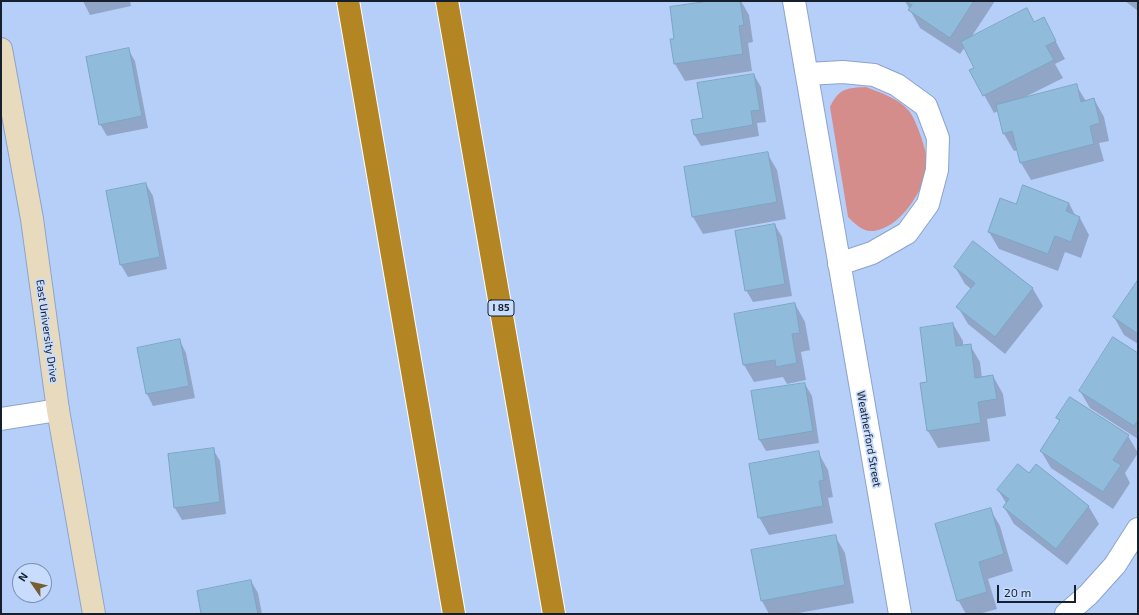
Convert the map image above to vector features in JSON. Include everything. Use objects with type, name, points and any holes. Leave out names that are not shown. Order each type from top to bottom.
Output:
[{"type":"highway","points":[[348,1],[454,614]]},
{"type":"highway","name":"I 85","points":[[447,1],[554,614]]},
{"type":"main road","name":"East University Drive","points":[[1,49],[32,219],[58,410],[94,614]]},
{"type":"street","name":"Weatherford Street","points":[[794,1],[900,614]]},
{"type":"street","points":[[807,74],[843,72],[874,75],[897,85],[926,106],[938,138],[937,170],[928,204],[907,233],[872,253],[839,264]]},
{"type":"street","points":[[1,418],[58,410]]},
{"type":"street","points":[[1066,614],[1088,595],[1115,565],[1138,529]]},
{"type":"shaded area","points":[[866,87],[895,99],[905,106],[915,121],[921,135],[927,157],[926,172],[922,184],[910,206],[892,224],[881,229],[871,231],[861,228],[848,217],[830,107],[837,96],[844,90]]},
{"type":"building","points":[[710,1],[740,1],[744,25],[739,26],[743,54],[674,64],[670,39],[674,39],[670,7]]},
{"type":"building","points":[[906,1],[974,1],[950,38],[908,10],[912,5]]},
{"type":"building","points":[[1027,8],[1034,22],[1044,17],[1056,41],[1046,46],[1054,60],[983,96],[969,70],[974,68],[961,42]]},
{"type":"building","points":[[129,48],[142,116],[99,125],[86,57]]},
{"type":"building","points":[[754,74],[760,110],[751,111],[753,125],[694,135],[691,120],[703,118],[697,83]]},
{"type":"building","points":[[1077,84],[1081,102],[1094,98],[1100,123],[1090,126],[1094,144],[1020,163],[1012,131],[1003,134],[996,105]]},
{"type":"building","points":[[768,152],[777,202],[692,217],[684,167]]},
{"type":"building","points":[[146,183],[160,257],[120,265],[106,191]]},
{"type":"building","points":[[1023,185],[1069,203],[1066,211],[1080,217],[1071,242],[1055,236],[1048,254],[988,232],[1000,198],[1016,204]]},
{"type":"building","points":[[775,224],[785,284],[745,291],[735,231]]},
{"type":"building","points":[[973,241],[1033,288],[995,337],[956,307],[975,283],[954,267]]},
{"type":"building","points":[[1138,280],[1138,334],[1113,317]]},
{"type":"building","points":[[795,303],[800,333],[792,334],[797,363],[776,367],[775,360],[743,365],[734,314]]},
{"type":"building","points":[[953,323],[956,346],[971,344],[975,378],[993,375],[997,399],[978,402],[981,423],[927,431],[920,383],[927,382],[920,328]]},
{"type":"building","points":[[1113,337],[1138,353],[1138,420],[1134,426],[1079,391]]},
{"type":"building","points":[[180,339],[189,386],[146,394],[137,348]]},
{"type":"building","points":[[805,383],[813,431],[759,440],[751,391]]},
{"type":"building","points":[[1070,397],[1129,435],[1113,460],[1121,465],[1103,492],[1040,451],[1060,420],[1056,418]]},
{"type":"building","points":[[214,448],[220,502],[174,508],[168,454]]},
{"type":"building","points":[[819,451],[824,480],[819,481],[823,506],[758,518],[749,464]]},
{"type":"building","points":[[1018,464],[1029,473],[1036,464],[1089,506],[1056,549],[1003,507],[1009,499],[997,490]]},
{"type":"building","points":[[991,508],[1004,554],[979,562],[987,592],[957,601],[935,524]]},
{"type":"building","points":[[836,535],[845,585],[761,601],[751,550]]},
{"type":"building","points":[[251,580],[258,614],[201,614],[197,591]]}]
